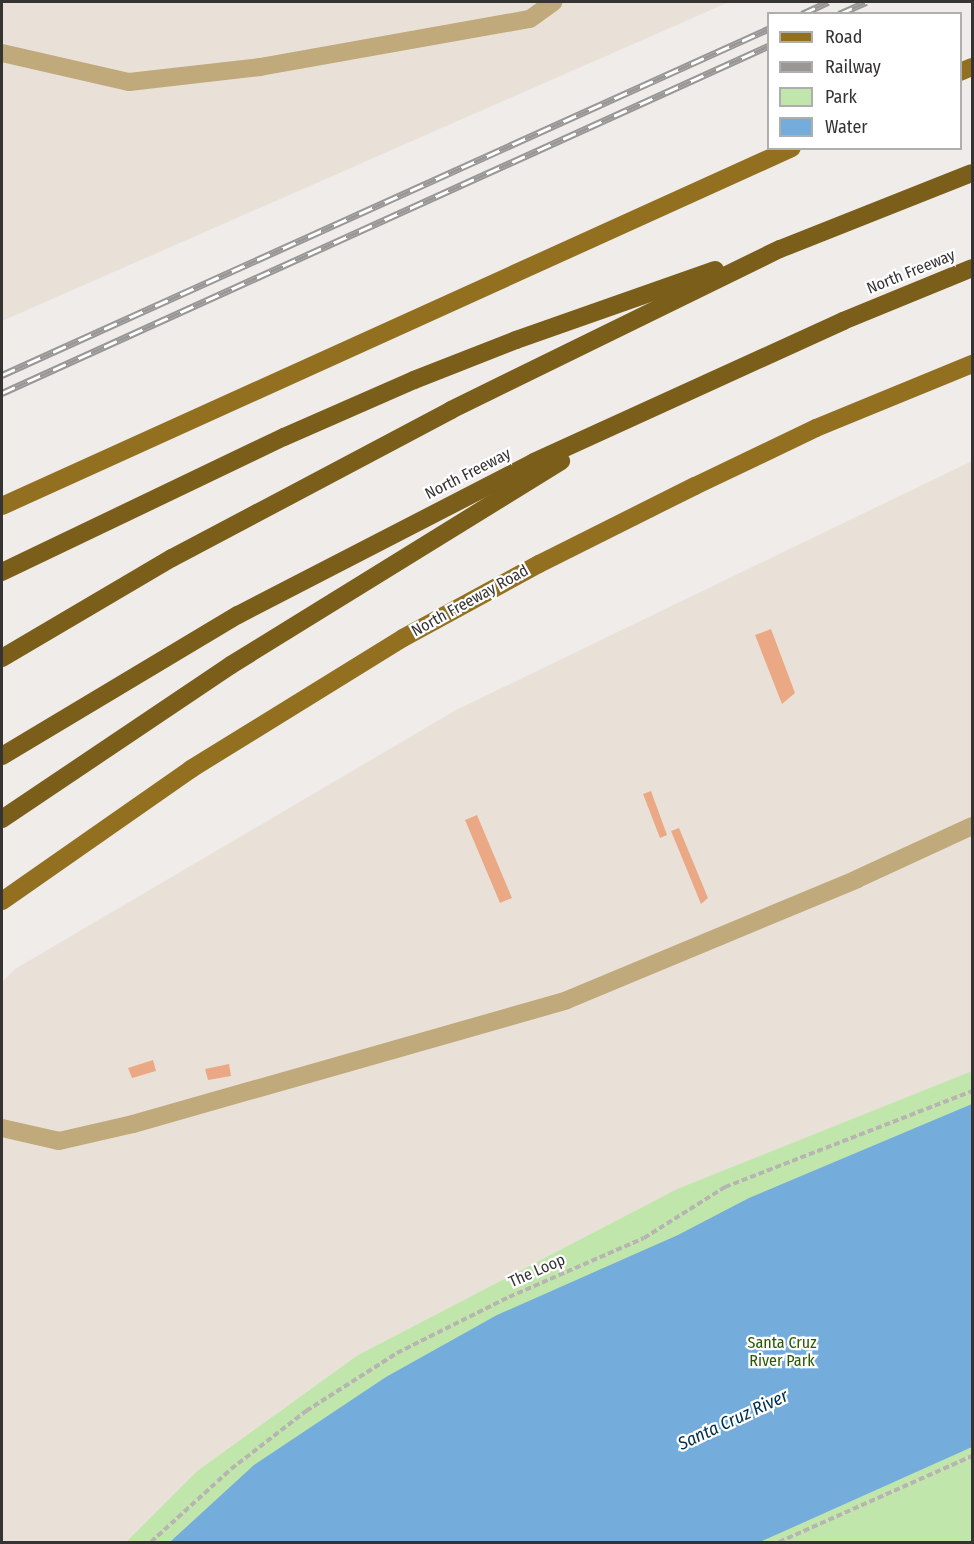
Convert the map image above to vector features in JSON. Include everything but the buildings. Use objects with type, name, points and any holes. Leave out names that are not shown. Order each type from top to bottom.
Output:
[{"type":"highway","points":[[851,220],[972,165]]},
{"type":"highway","points":[[2,572],[284,437],[414,380],[516,340],[780,249],[972,172]]},
{"type":"highway","points":[[2,658],[304,486],[780,249]]},
{"type":"highway","name":"North Freeway","points":[[2,756],[238,615],[534,462],[843,321],[972,268]]},
{"type":"highway","points":[[2,819],[231,665],[452,526],[639,414]]},
{"type":"main road","points":[[2,506],[788,150]]},
{"type":"main road","name":"North Freeway Road","points":[[2,901],[191,769],[403,638],[539,564],[695,486],[816,428],[972,364]]},
{"type":"lane","points":[[2,53],[129,82],[260,67],[530,19],[553,2]]},
{"type":"lane","points":[[2,1128],[59,1141],[81,1137],[567,1000],[857,879],[972,826]]},
{"type":"path","name":"The Loop","points":[[151,1542],[231,1469],[306,1411],[397,1353],[509,1297],[644,1238],[725,1187],[972,1091]]},
{"type":"path","points":[[778,1542],[972,1456]]},
{"type":"shaded area","points":[[2,2],[729,2],[2,321]]},
{"type":"shaded area","points":[[972,461],[972,1071],[677,1189],[358,1355],[197,1471],[126,1542],[2,1542],[2,982],[15,969],[456,710]]},
{"type":"green space","name":"Santa Cruz River","points":[[972,1071],[972,1542],[126,1542],[197,1471],[358,1355],[677,1189]]},
{"type":"water","name":"Santa Cruz River","points":[[972,1104],[972,1447],[760,1542],[170,1542],[254,1465],[386,1377],[497,1315],[678,1235],[749,1198]]},
{"type":"railway","points":[[806,12],[828,2]]},
{"type":"railway","points":[[844,12],[866,2]]},
{"type":"railway","points":[[2,375],[767,29]]},
{"type":"railway","points":[[2,393],[767,46]]},
{"type":"park label","name":"Santa Cruz River Park","points":[[782,1352]]}]
